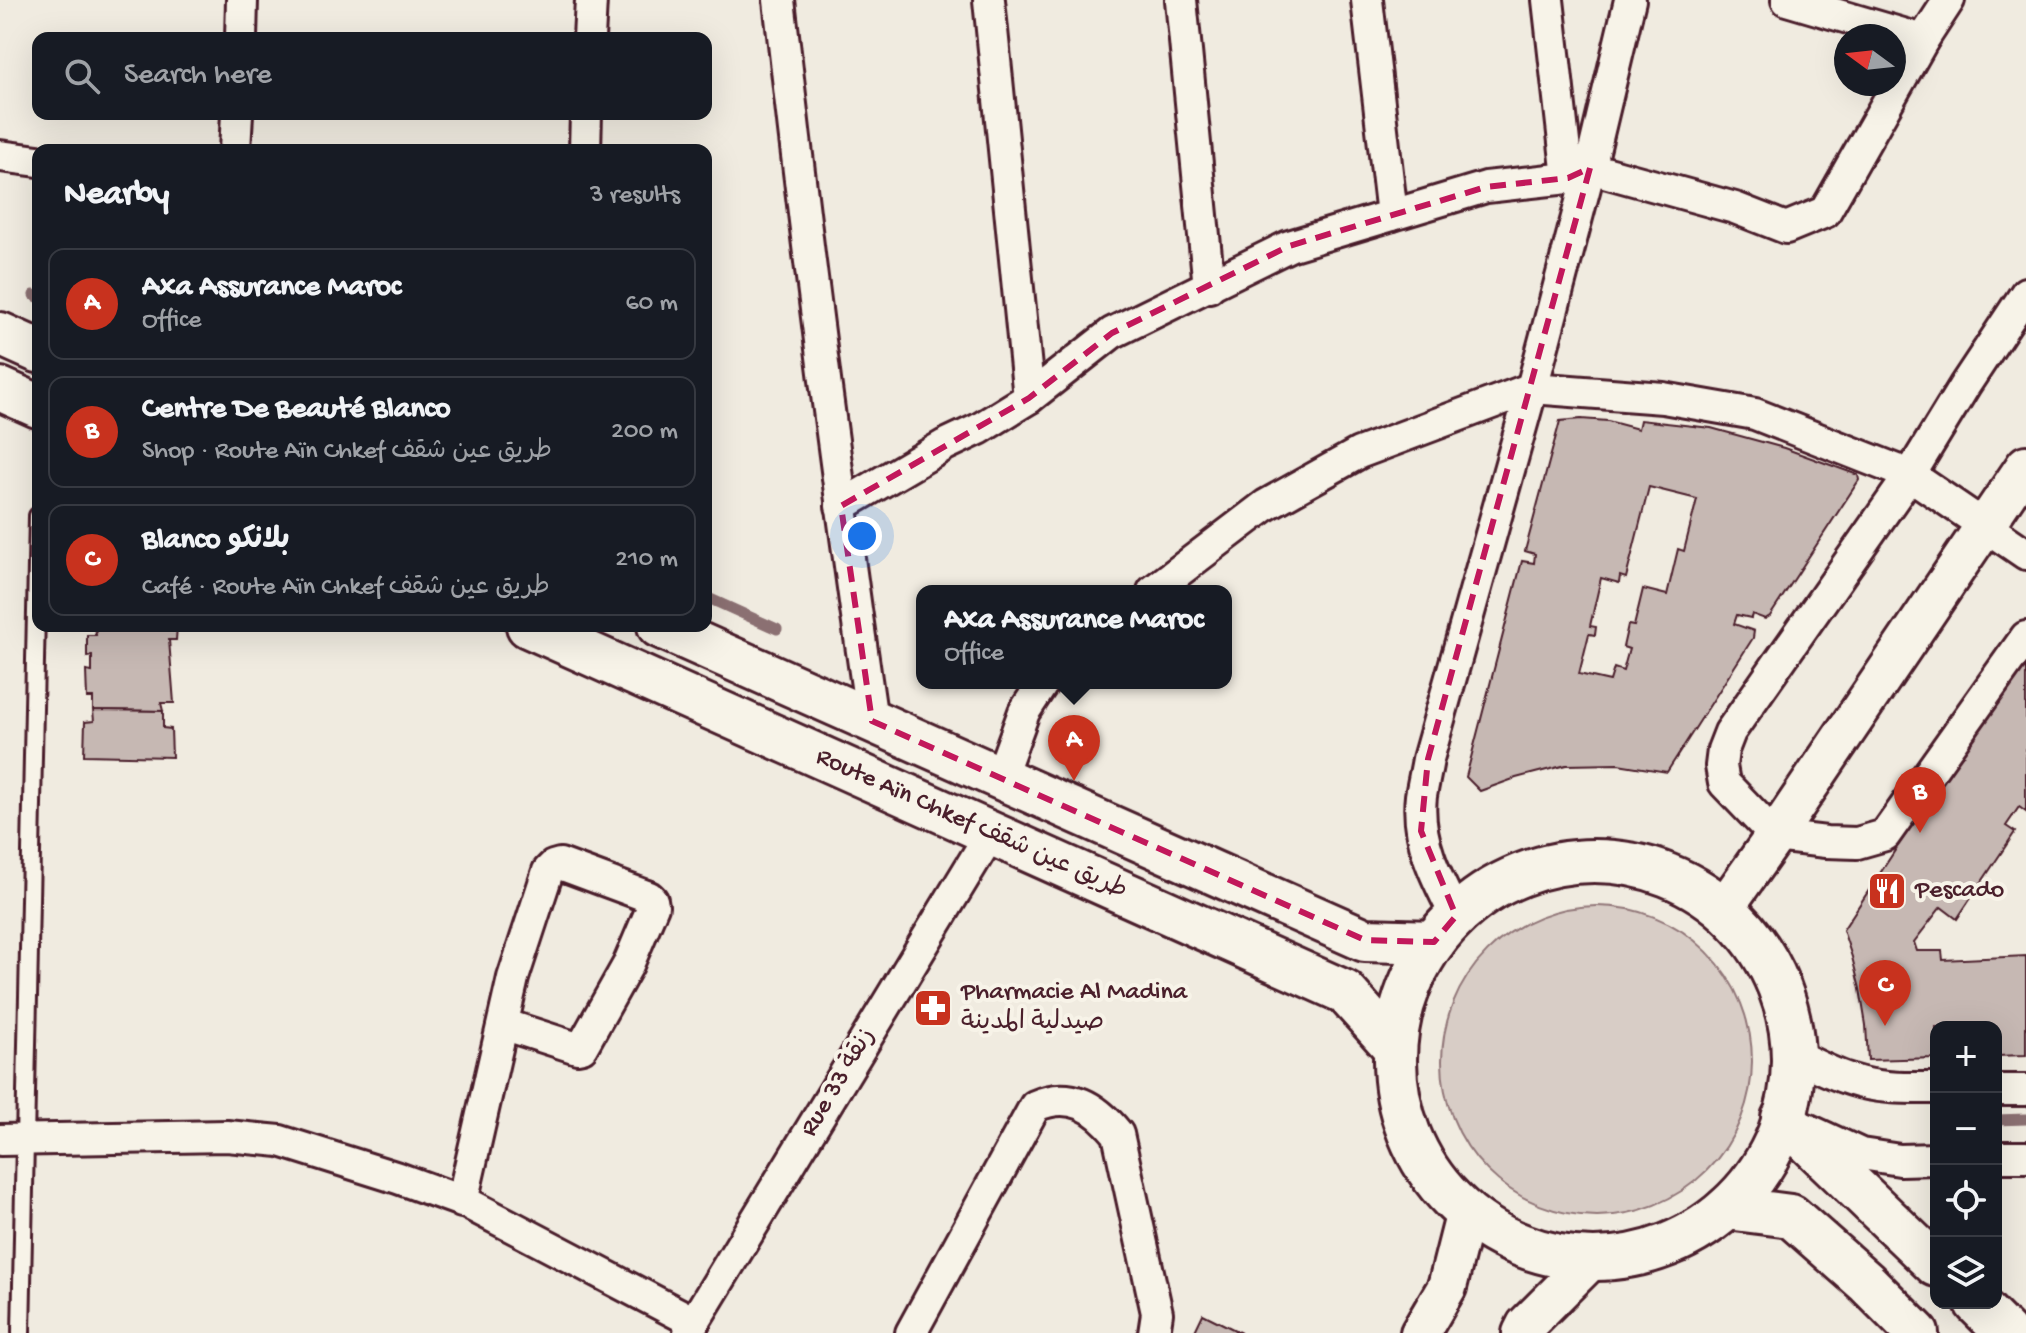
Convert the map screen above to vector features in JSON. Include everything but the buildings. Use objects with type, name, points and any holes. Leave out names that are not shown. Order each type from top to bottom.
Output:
[{"type":"main road","points":[[0,334],[32,348]]},
{"type":"main road","points":[[0,389],[32,403]]},
{"type":"main road","name":"Route Aïn Chkef طريق عين شقف","points":[[541,632],[1345,992],[1395,1048]]},
{"type":"main road","points":[[672,632],[1365,940],[1445,929]]},
{"type":"main road","points":[[1581,861],[1621,862],[1663,872],[1685,882],[1724,908],[1756,943],[1779,982],[1793,1054],[1792,1077],[1783,1118],[1767,1158],[1750,1185],[1710,1222],[1672,1243],[1632,1256],[1592,1259],[1529,1249],[1485,1227],[1466,1212],[1433,1177],[1420,1157],[1402,1112],[1398,1089],[1395,1048],[1408,994],[1445,929],[1487,892],[1505,881],[1542,867],[1581,861]]},
{"type":"main road","points":[[1783,1118],[1930,1259]]},
{"type":"main road","points":[[1727,1208],[1791,1216],[1866,1282],[1917,1333]]},
{"type":"main road","points":[[1982,1309],[2006,1333]]},
{"type":"street","points":[[241,32],[242,0]]},
{"type":"street","points":[[589,32],[591,0]]},
{"type":"street","points":[[779,0],[841,506],[872,721]]},
{"type":"street","points":[[989,0],[1029,398]]},
{"type":"street","points":[[1181,0],[1209,287]]},
{"type":"street","points":[[1367,0],[1392,215]]},
{"type":"street","points":[[1548,0],[1579,173]]},
{"type":"street","points":[[1445,929],[1421,831],[1421,799],[1432,744],[1532,388],[1579,173],[1630,0]]},
{"type":"street","points":[[1787,0],[1923,40]]},
{"type":"street","points":[[841,506],[1029,398],[1112,333],[1289,246],[1392,215],[1486,187],[1579,173],[1735,208],[1786,228],[1825,212],[1949,0]]},
{"type":"street","points":[[235,144],[237,120]]},
{"type":"street","points":[[585,144],[586,120]]},
{"type":"street","points":[[0,156],[32,160]]},
{"type":"street","points":[[2026,293],[1910,475],[1730,732],[1721,766],[1724,783],[1775,836],[1857,843],[1885,835],[2026,637]]},
{"type":"street","points":[[1161,585],[1266,505],[1359,453],[1532,388],[1663,398],[1755,414],[1910,475],[2026,554]]},
{"type":"street","points":[[1724,908],[2026,465]]},
{"type":"street","points":[[1000,778],[1024,712],[1039,689]]},
{"type":"street","name":"Rue 33 زنقة","points":[[691,1328],[991,833]]},
{"type":"street","points":[[462,1202],[513,978],[548,871],[560,864],[652,900],[653,906],[628,965],[582,1047],[503,1024]]},
{"type":"street","points":[[1793,1054],[1855,1082],[1889,1088],[1930,1088]]},
{"type":"street","points":[[2002,1090],[2026,1090]]},
{"type":"street","points":[[911,1333],[1035,1106],[1050,1099],[1085,1104],[1105,1118],[1118,1134],[1157,1313],[1154,1333]]},
{"type":"street","points":[[1783,1118],[1861,1154],[1900,1160],[1930,1159]]},
{"type":"street","points":[[12,1139],[227,1136],[280,1141],[398,1178],[462,1202],[691,1328]]},
{"type":"street","points":[[2002,1157],[2026,1157]]},
{"type":"street","points":[[1420,1333],[1447,1287],[1466,1212]]},
{"type":"street","points":[[1522,1333],[1526,1325],[1592,1259]]},
{"type":"lane","points":[[21,1333],[12,1139],[33,632]]},
{"type":"highlighted area","points":[[1590,168],[1428,759],[1421,831],[1456,916],[1434,942],[1365,940],[872,721],[841,506],[1029,398],[1112,333],[1289,246],[1486,187],[1568,178]]},
{"type":"shaded area","points":[[1597,906],[1627,909],[1656,918],[1683,932],[1707,951],[1726,975],[1740,1002],[1749,1031],[1752,1061],[1749,1091],[1740,1120],[1726,1147],[1707,1171],[1683,1190],[1656,1204],[1627,1213],[1597,1216],[1567,1213],[1538,1204],[1511,1190],[1487,1171],[1468,1147],[1454,1120],[1445,1091],[1442,1061],[1445,1031],[1454,1002],[1468,975],[1487,951],[1511,932],[1538,918],[1567,909]]},
{"type":"waterway","points":[[712,600],[777,629]]},
{"type":"waterway","points":[[2002,1120],[2026,1119]]},
{"type":"place","name":"Axa Assurance Maroc","points":[[1074,781]]},
{"type":"place","name":"Centre De Beauté Blanco","points":[[1920,833]]},
{"type":"place","name":"Pescado","points":[[1887,891]]},
{"type":"place","name":"Pharmacie Al Madina صيدلية المدينة","points":[[933,1008]]},
{"type":"place","name":"Blanco بلانكو","points":[[1885,1026]]}]
